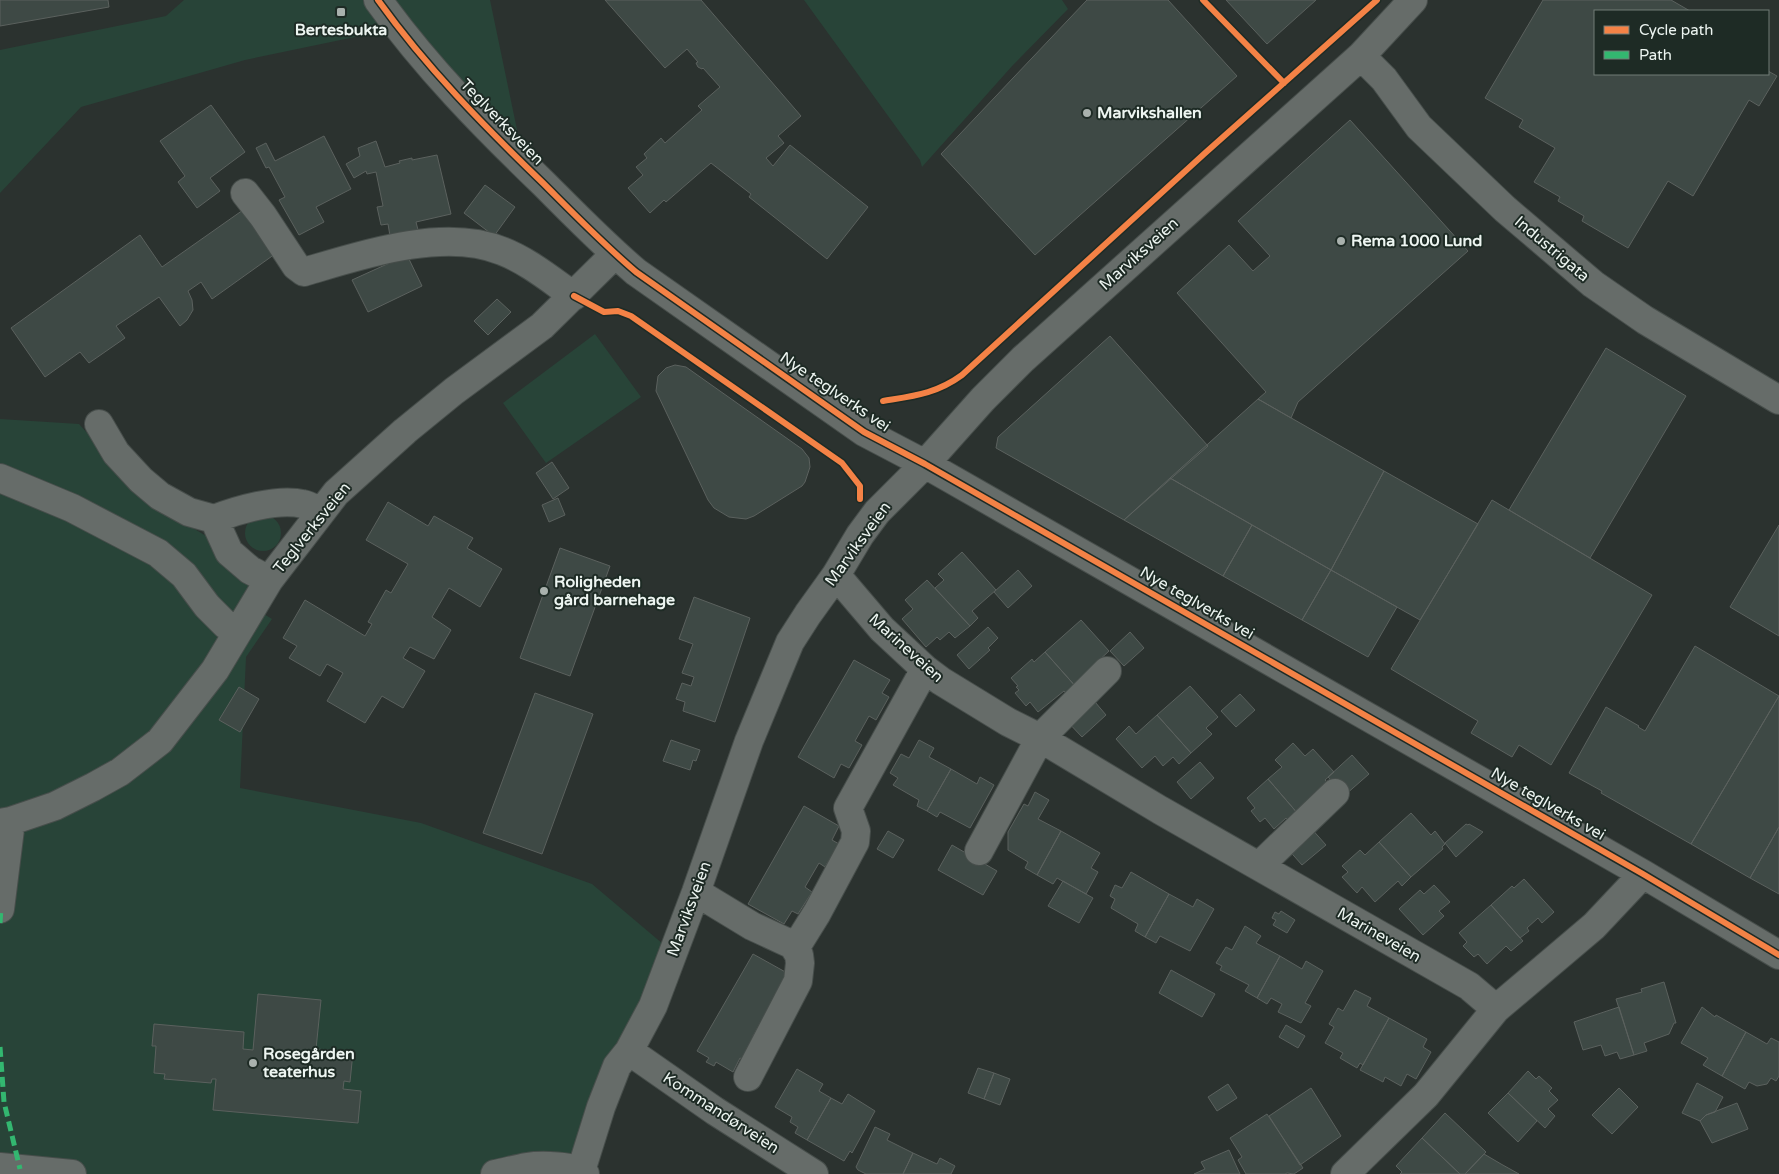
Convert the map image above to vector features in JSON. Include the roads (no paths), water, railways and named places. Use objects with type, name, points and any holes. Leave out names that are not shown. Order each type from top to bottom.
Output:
[{"type":"street","name":"Teglverksveien","points":[[6,822],[55,806],[93,787],[120,772],[160,741],[215,670],[269,580],[336,493],[405,431],[454,391],[542,326],[615,254],[453,92],[401,32],[378,0]]},
{"type":"street","name":"Marviksveien","points":[[582,1173],[601,1107],[617,1066],[629,1051],[653,1006],[771,685],[790,642],[836,575],[860,535],[877,512],[925,464],[983,399],[1023,359],[1361,56],[1413,0]]},
{"type":"street","name":"Industrigata","points":[[1361,56],[1384,79],[1419,127],[1505,209],[1593,284],[1645,320],[1779,400]]},
{"type":"street","points":[[245,193],[263,216],[296,266],[304,272],[410,244],[464,242],[504,251],[518,258],[574,296]]},
{"type":"street","name":"Nye teglverks vei","points":[[615,254],[636,272],[864,432],[925,464],[1643,874],[1779,955]]},
{"type":"street","points":[[98,424],[116,454],[141,480],[160,496],[189,512],[214,519],[234,511],[281,503],[306,505],[321,512]]},
{"type":"street","points":[[0,478],[72,508],[158,553],[184,575],[207,606],[226,625],[238,632]]},
{"type":"street","points":[[214,519],[229,552],[250,570],[269,580]]},
{"type":"street","name":"Marineveien","points":[[836,575],[882,629],[925,670],[941,681],[1008,722],[1040,738],[1469,986],[1496,1009]]},
{"type":"street","points":[[793,945],[799,942],[817,913],[855,842],[856,830],[848,808],[925,670]]},
{"type":"street","points":[[979,851],[1040,738],[1108,671]]},
{"type":"street","points":[[1259,866],[1335,793]]},
{"type":"street","points":[[0,909],[6,822]]},
{"type":"street","points":[[1345,1174],[1426,1095],[1496,1009],[1594,926],[1643,874]]},
{"type":"street","points":[[696,892],[752,926],[793,945],[798,955],[800,963],[798,981],[748,1078]]},
{"type":"street","name":"Kommandørveien","points":[[629,1051],[715,1111],[814,1174]]},
{"type":"street","points":[[0,1167],[72,1174]]},
{"type":"street","points":[[495,1174],[528,1167],[565,1168],[582,1173]]},
{"type":"place","name":"Bertesbukta","points":[[341,12]]},
{"type":"place","name":"Marvikshallen","points":[[1087,113]]},
{"type":"place","name":"Rema 1000 Lund","points":[[1341,241]]},
{"type":"place","name":"Roligheden gård barnehage","points":[[544,591]]},
{"type":"place","name":"Rosegården teaterhus","points":[[253,1063]]}]
